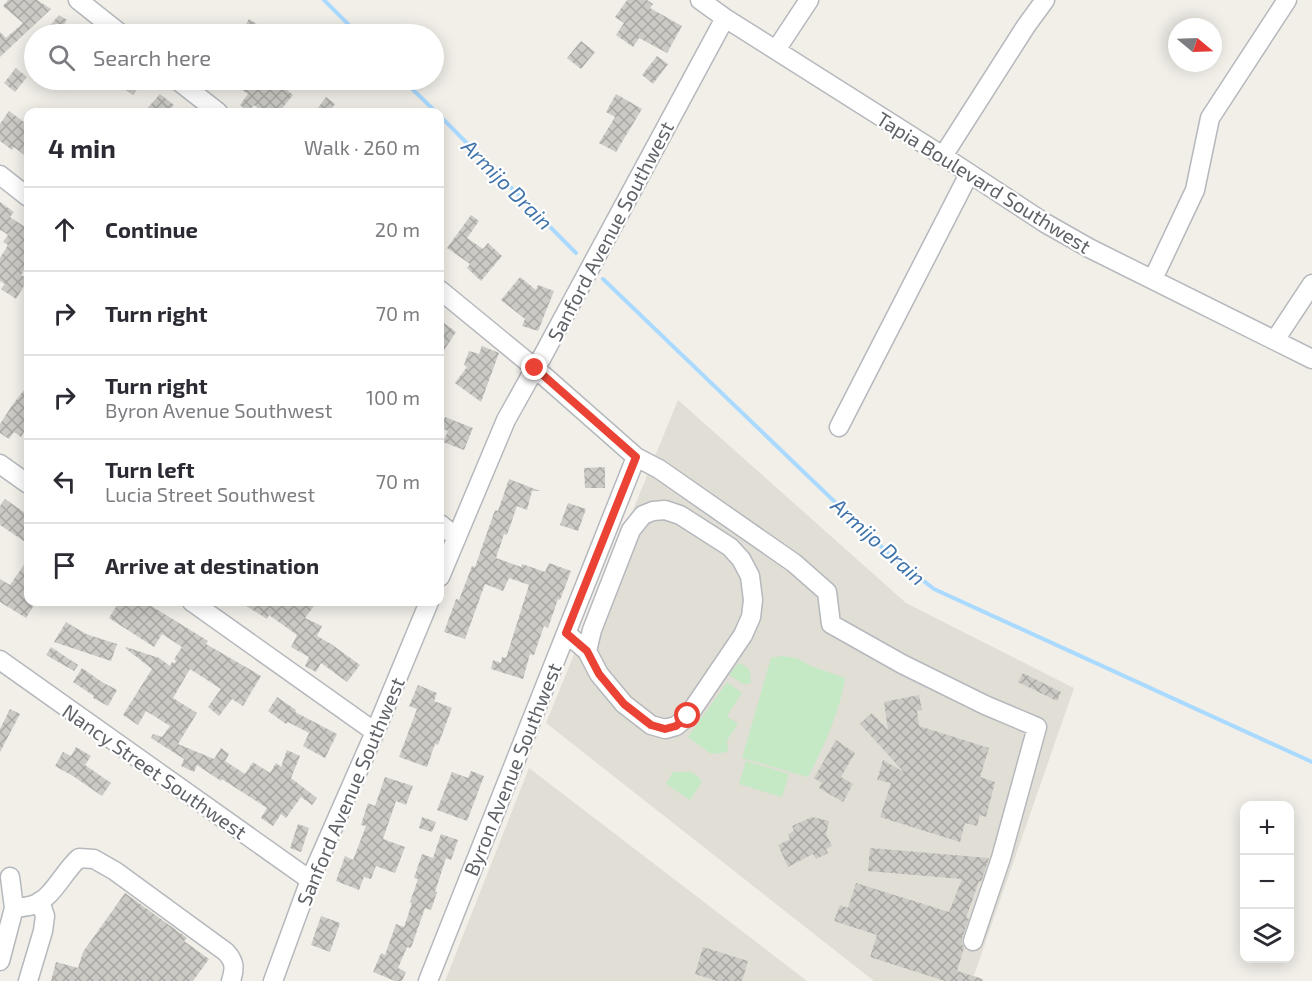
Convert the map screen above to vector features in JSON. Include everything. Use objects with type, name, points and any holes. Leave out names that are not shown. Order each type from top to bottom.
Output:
[{"type":"street","points":[[78,0],[108,24]]},
{"type":"street","name":"Tapia Boulevard Southwest","points":[[700,0],[1054,228],[1089,248],[1312,359]]},
{"type":"street","points":[[776,50],[809,0]]},
{"type":"street","points":[[943,156],[1045,0]]},
{"type":"street","points":[[1152,279],[1195,190],[1210,118],[1287,0]]},
{"type":"street","name":"Sanford Avenue Southwest","points":[[444,567],[506,420],[541,360],[725,18]]},
{"type":"street","points":[[190,90],[213,108]]},
{"type":"street","points":[[839,427],[969,174]]},
{"type":"street","points":[[0,175],[24,194]]},
{"type":"street","points":[[1275,340],[1312,284]]},
{"type":"street","points":[[444,293],[535,368],[636,457],[659,469],[794,563],[827,592],[831,624],[902,664],[985,705],[1037,727],[1001,858],[973,941]]},
{"type":"street","name":"Byron Avenue Southwest","points":[[428,981],[636,457]]},
{"type":"street","points":[[0,464],[24,481]]},
{"type":"street","points":[[566,633],[587,651],[599,674],[624,704],[651,725],[665,729],[676,726],[688,716],[743,635],[751,617],[753,600],[750,576],[741,559],[730,547],[680,516],[665,510],[643,515],[631,530],[592,630],[587,651]]},
{"type":"street","points":[[444,527],[456,537]]},
{"type":"street","points":[[198,606],[375,732]]},
{"type":"street","name":"Sanford Avenue Southwest","points":[[273,981],[310,880],[427,606]]},
{"type":"street","name":"Nancy Street Southwest","points":[[0,660],[310,880]]},
{"type":"street","points":[[14,908],[33,905],[48,895],[79,858],[94,859],[226,952],[233,960],[231,981]]},
{"type":"street","points":[[0,961],[14,908],[10,877]]},
{"type":"street","points":[[28,981],[43,931],[45,916],[40,901]]},
{"type":"shaded area","points":[[678,400],[906,603],[1074,688],[972,981],[874,981],[546,723]]},
{"type":"shaded area","points":[[529,768],[807,981],[445,981]]},
{"type":"green space","points":[[782,656],[796,658],[845,678],[835,716],[808,777],[742,758],[771,658]]},
{"type":"green space","points":[[738,663],[749,670],[751,683],[743,684],[729,675]]},
{"type":"green space","points":[[727,682],[742,693],[727,716],[738,724],[727,740],[728,752],[711,754],[688,737]]},
{"type":"green space","points":[[746,761],[789,774],[782,797],[739,784]]},
{"type":"green space","points":[[673,772],[691,772],[700,778],[701,784],[690,800],[666,784]]},
{"type":"building","points":[[8,0],[37,0],[51,9],[35,24],[24,24],[24,34],[0,57],[0,32],[6,38],[23,23],[3,6]]},
{"type":"building","points":[[627,0],[647,0],[653,4],[650,8],[682,26],[667,53],[639,38],[633,47],[616,35],[624,23],[615,17]]},
{"type":"building","points":[[59,15],[67,20],[64,24],[51,24]]},
{"type":"building","points":[[249,19],[257,24],[246,24]]},
{"type":"building","points":[[581,41],[595,52],[581,69],[567,58]]},
{"type":"building","points":[[657,56],[668,64],[653,84],[642,75]]},
{"type":"building","points":[[16,68],[24,75],[24,81],[15,92],[4,83]]},
{"type":"building","points":[[126,90],[137,90],[133,95]]},
{"type":"building","points":[[242,90],[287,90],[293,95],[282,108],[258,108],[254,105],[251,108],[243,108],[240,105],[248,94]]},
{"type":"building","points":[[160,94],[174,105],[171,108],[148,108]]},
{"type":"building","points":[[616,94],[642,109],[616,152],[599,143],[615,117],[606,112]]},
{"type":"building","points":[[326,97],[335,104],[332,108],[318,108]]},
{"type":"building","points":[[9,111],[24,122],[24,155],[14,147],[12,150],[0,141],[0,124]]},
{"type":"building","points":[[0,202],[14,212],[10,217],[24,226],[24,270],[21,275],[24,277],[24,286],[16,299],[1,289],[5,284],[0,281],[0,258],[8,245],[3,242],[8,235],[0,231]]},
{"type":"building","points":[[471,215],[479,221],[467,238],[483,249],[488,243],[502,256],[481,281],[467,268],[470,264],[447,248]]},
{"type":"building","points":[[520,277],[536,290],[538,285],[554,291],[538,331],[522,326],[525,319],[501,300]]},
{"type":"building","points":[[444,323],[456,332],[444,350]]},
{"type":"building","points":[[482,346],[499,353],[481,402],[455,383],[467,367],[464,365],[469,351],[479,354]]},
{"type":"building","points":[[24,390],[24,432],[21,437],[14,432],[9,439],[0,433],[0,424]]},
{"type":"building","points":[[445,417],[473,428],[464,450],[444,442],[448,431],[444,429]]},
{"type":"building","points":[[605,467],[605,488],[585,488],[584,468]]},
{"type":"building","points":[[509,479],[540,491],[532,491],[527,510],[517,506],[496,558],[545,572],[549,563],[571,571],[548,628],[544,626],[534,655],[530,654],[523,679],[491,669],[493,660],[501,663],[502,657],[506,658],[529,585],[509,578],[503,591],[485,584],[465,639],[444,632],[456,599],[459,600],[472,566],[475,567],[495,510],[498,511]]},
{"type":"building","points":[[5,499],[24,512],[24,541],[0,525],[0,506]]},
{"type":"building","points":[[568,503],[586,509],[578,531],[560,525]]},
{"type":"building","points":[[24,565],[24,606],[34,606],[26,618],[0,602],[0,579],[10,585]]},
{"type":"building","points":[[116,606],[151,606],[208,641],[206,644],[261,676],[243,706],[232,699],[219,716],[208,707],[221,689],[190,669],[173,698],[197,713],[178,744],[214,759],[221,748],[229,754],[225,761],[245,774],[253,762],[270,773],[276,763],[281,767],[287,750],[300,756],[291,778],[317,798],[312,805],[301,797],[286,818],[281,814],[273,826],[261,818],[267,808],[197,765],[194,772],[181,766],[184,759],[151,738],[153,734],[162,737],[170,726],[146,711],[138,725],[123,715],[152,669],[125,648],[159,658],[170,666],[172,662],[175,663],[174,659],[182,647],[162,634],[154,647],[109,618]]},
{"type":"building","points":[[246,606],[314,606],[305,618],[322,626],[317,636],[360,665],[347,682],[321,663],[316,672],[305,666],[309,657],[291,647],[297,635],[269,615],[267,619]]},
{"type":"building","points":[[66,622],[86,634],[117,644],[111,661],[54,642]]},
{"type":"building","points":[[51,647],[78,665],[74,671],[46,655]]},
{"type":"building","points":[[82,668],[117,690],[108,706],[93,698],[94,696],[73,682]]},
{"type":"building","points":[[1023,673],[1061,692],[1057,701],[1018,682]]},
{"type":"building","points":[[418,685],[437,693],[434,701],[452,708],[427,767],[399,757],[417,709],[409,706]]},
{"type":"building","points":[[919,695],[922,710],[917,711],[919,726],[989,748],[980,777],[995,782],[986,817],[980,815],[977,826],[965,823],[960,842],[880,817],[891,783],[877,780],[883,760],[904,772],[860,724],[872,713],[888,730],[884,702]]},
{"type":"building","points":[[277,697],[296,710],[295,712],[337,734],[325,758],[303,746],[309,733],[288,722],[286,724],[268,711]]},
{"type":"building","points":[[10,709],[20,714],[0,752],[0,729]]},
{"type":"building","points":[[836,740],[855,753],[841,777],[853,784],[843,802],[819,788],[822,783],[814,778]]},
{"type":"building","points":[[76,747],[91,756],[85,765],[111,783],[102,796],[55,766],[63,752],[71,756]]},
{"type":"building","points":[[471,771],[484,776],[467,821],[437,810],[452,772],[468,778]]},
{"type":"building","points":[[385,777],[413,786],[406,805],[396,801],[383,839],[405,847],[395,873],[376,866],[371,879],[364,877],[359,890],[336,881],[345,856],[353,860],[366,826],[361,825],[368,803],[375,806]]},
{"type":"building","points":[[422,817],[436,822],[432,832],[419,828]]},
{"type":"building","points":[[812,817],[829,821],[826,834],[832,846],[826,849],[828,853],[816,859],[813,854],[788,867],[778,845],[790,839],[788,834],[794,831],[792,826]]},
{"type":"building","points":[[298,824],[309,828],[301,852],[290,848]]},
{"type":"building","points":[[441,834],[458,840],[451,860],[446,858],[431,910],[425,908],[411,948],[407,947],[398,968],[406,972],[402,981],[395,981],[373,972],[381,953],[385,955],[396,924],[404,927],[418,879],[414,878],[422,854],[433,858]]},
{"type":"building","points":[[870,848],[989,858],[966,918],[969,919],[962,938],[964,948],[957,971],[983,979],[983,981],[945,981],[870,957],[877,935],[834,921],[840,905],[848,908],[856,883],[949,912],[962,879],[868,871]]},
{"type":"building","points":[[125,893],[187,938],[184,941],[209,959],[193,981],[51,981],[56,962],[78,968],[83,952]]},
{"type":"building","points":[[321,916],[340,923],[330,952],[311,945]]},
{"type":"building","points":[[703,947],[748,961],[742,981],[717,981],[695,974]]},
{"type":"waterway","name":"Armijo Drain","points":[[324,0],[348,24]]},
{"type":"waterway","name":"Armijo Drain","points":[[413,90],[432,108]]},
{"type":"waterway","name":"Armijo Drain","points":[[444,120],[576,253]]},
{"type":"waterway","name":"Armijo Drain","points":[[603,279],[888,553],[934,589],[1312,762]]},
{"type":"route","points":[[535,368],[636,457],[566,633],[587,651],[599,674],[624,704],[651,725],[665,729],[676,726],[688,716]]}]
